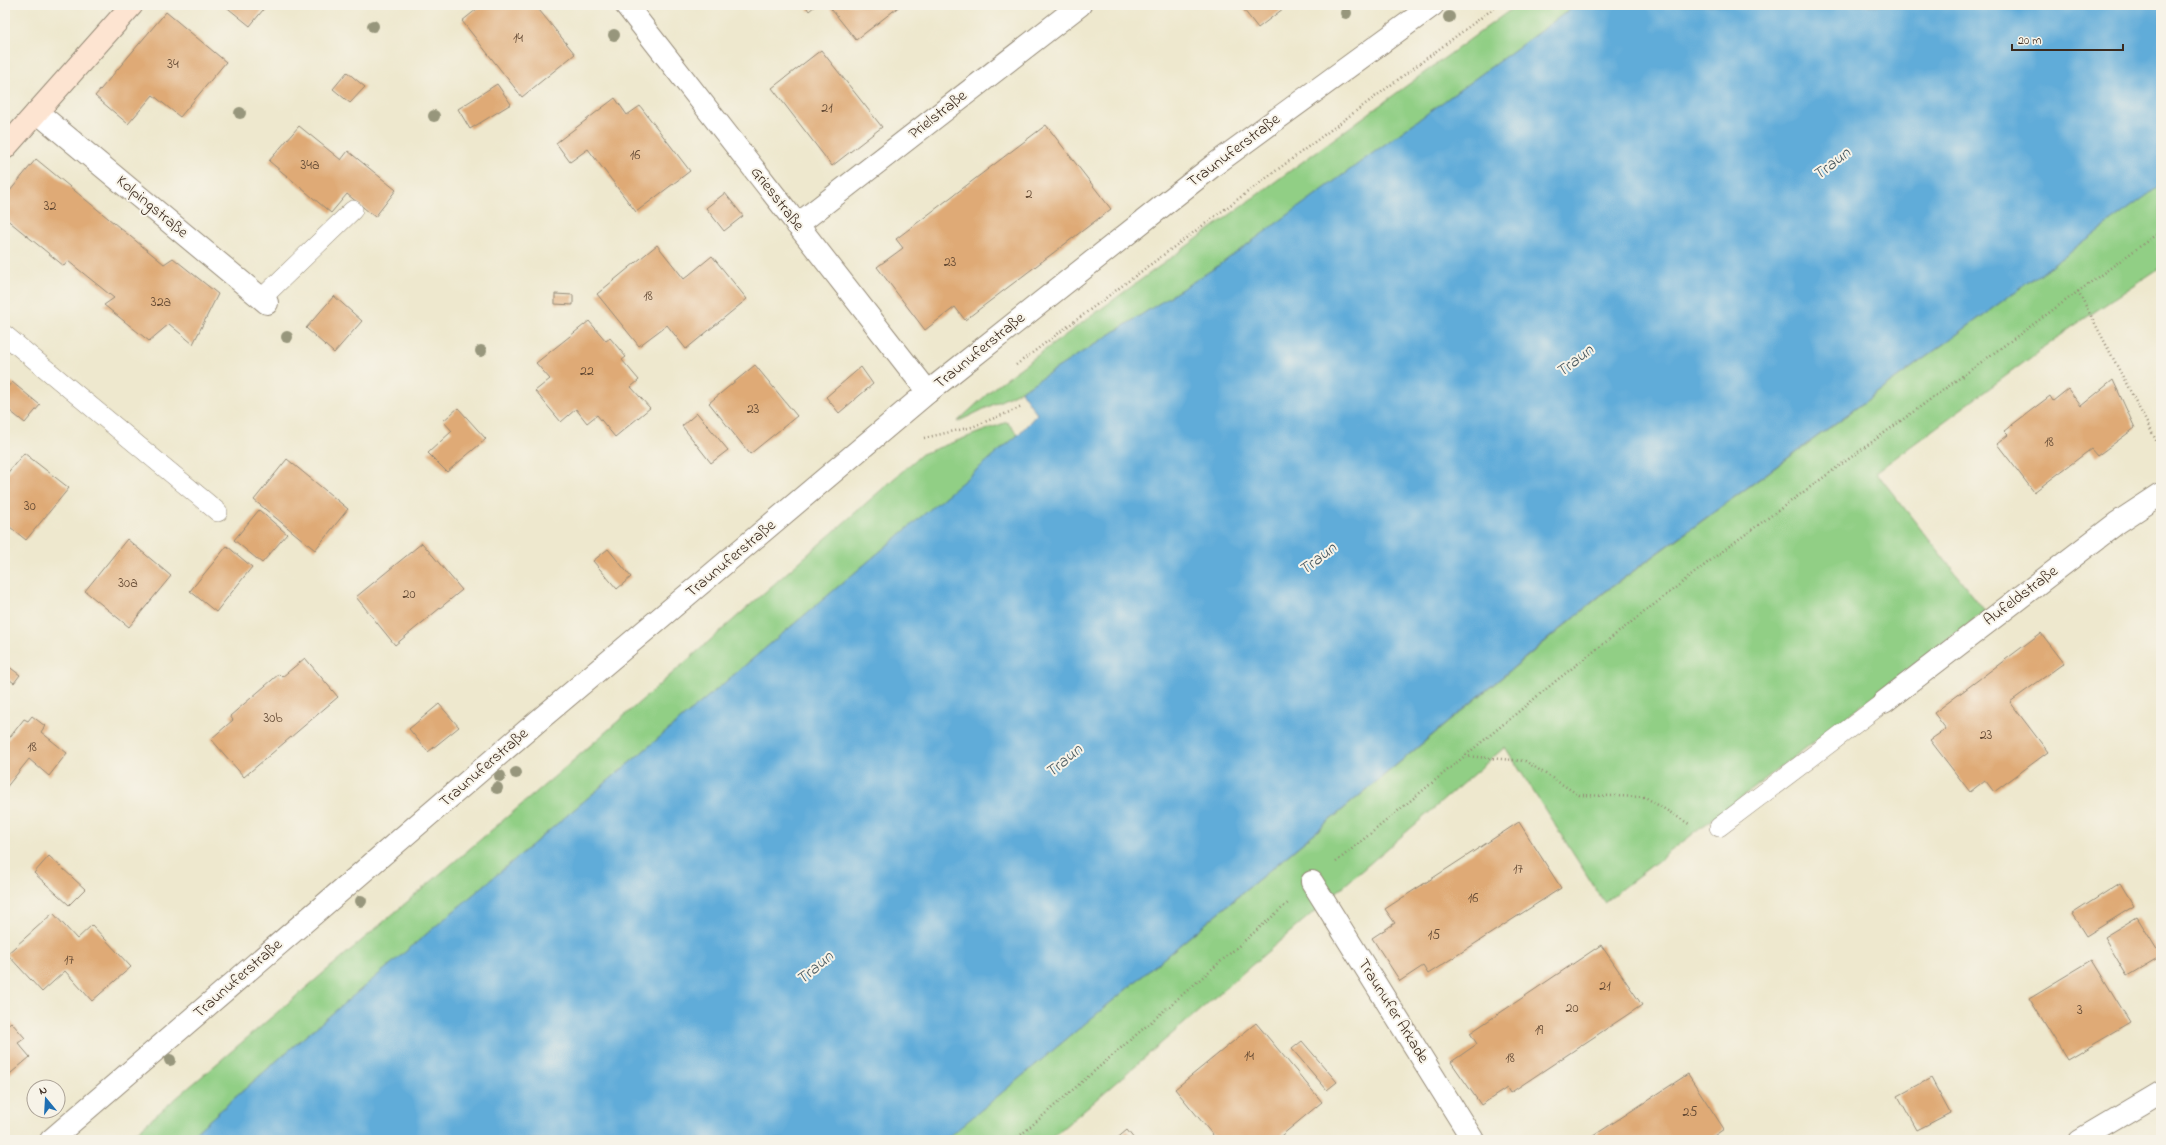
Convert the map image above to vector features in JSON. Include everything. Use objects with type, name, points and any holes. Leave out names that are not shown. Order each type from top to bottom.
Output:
[{"type":"street","points":[[5,148],[132,5]]},
{"type":"street","name":"Griesstraße","points":[[626,5],[928,392]]},
{"type":"street","name":"Prielstraße","points":[[797,225],[1080,5]]},
{"type":"street","name":"Traunuferstraße","points":[[51,1140],[526,732],[928,392],[1214,165],[1433,5]]},
{"type":"street","name":"Kolpingstraße","points":[[37,112],[265,300]]},
{"type":"street","name":"Aufeldstraße","points":[[1884,702],[2117,523],[2161,494]]},
{"type":"street","name":"Traunufer Arkade","points":[[1312,882],[1473,1140]]},
{"type":"street","points":[[2080,1140],[2161,1092]]},
{"type":"lane","points":[[265,300],[353,210]]},
{"type":"lane","points":[[5,335],[218,512]]},
{"type":"lane","points":[[1719,827],[1884,702]]},
{"type":"path","points":[[1015,365],[1498,5]]},
{"type":"path","points":[[1015,1140],[1312,882],[1556,680],[1724,550],[2161,231]]},
{"type":"path","points":[[2078,291],[2157,441],[2161,453]]},
{"type":"path","points":[[926,434],[921,438],[972,427],[1022,407]]},
{"type":"path","points":[[1465,756],[1525,761],[1579,795],[1645,797],[1692,826],[1719,827]]},
{"type":"green space","points":[[1517,5],[1576,5],[1218,266],[1021,391],[957,422],[997,385]]},
{"type":"green space","points":[[2161,185],[2161,267],[2072,327],[1876,472],[1985,611],[1604,902],[1505,747],[1049,1140],[945,1140],[1604,593]]},
{"type":"green space","points":[[1007,422],[1018,435],[289,1050],[187,1140],[127,1140],[567,766],[922,454]]},
{"type":"water","name":"Traun","points":[[1576,5],[2161,5],[2161,185],[1603,593],[945,1140],[187,1140],[289,1050],[1018,435],[1037,414],[1021,391],[1218,266]]},
{"type":"building","points":[[224,5],[267,5],[250,26]]},
{"type":"building","points":[[482,5],[535,5],[575,54],[522,97],[462,21]]},
{"type":"building","points":[[805,5],[816,5],[809,11]]},
{"type":"building","points":[[828,5],[901,5],[856,40]]},
{"type":"building","points":[[1240,5],[1288,5],[1258,28]]},
{"type":"building","points":[[166,12],[226,62],[180,117],[153,95],[128,124],[95,96]]},
{"type":"building","points":[[821,50],[882,127],[832,166],[772,88]]},
{"type":"building","points":[[347,72],[365,87],[350,103],[333,89]]},
{"type":"building","points":[[497,84],[511,104],[470,129],[458,109]]},
{"type":"building","points":[[615,98],[627,115],[640,106],[690,171],[636,212],[588,149],[570,162],[556,143]]},
{"type":"building","points":[[1046,125],[1111,209],[965,320],[955,307],[925,330],[877,267],[903,248],[896,239]]},
{"type":"building","points":[[299,126],[341,160],[348,151],[396,190],[375,217],[347,194],[331,213],[269,161]]},
{"type":"building","points":[[36,159],[164,264],[173,258],[218,294],[193,344],[169,324],[149,341],[104,305],[114,298],[68,261],[64,266],[5,218],[5,197]]},
{"type":"building","points":[[725,193],[743,216],[724,231],[706,208]]},
{"type":"building","points":[[657,245],[684,279],[712,256],[747,299],[686,349],[667,325],[639,346],[597,294]]},
{"type":"building","points":[[555,294],[573,295],[573,305],[555,304]]},
{"type":"building","points":[[334,296],[362,321],[334,353],[306,328]]},
{"type":"building","points":[[589,321],[606,341],[610,338],[626,357],[622,360],[639,380],[631,387],[650,408],[615,437],[597,415],[587,423],[576,409],[561,422],[535,391],[550,379],[536,363]]},
{"type":"building","points":[[755,365],[797,416],[750,454],[709,403]]},
{"type":"building","points":[[861,367],[873,384],[839,413],[826,397]]},
{"type":"building","points":[[2113,380],[2135,428],[2097,456],[2091,449],[2034,492],[1997,444],[2008,435],[2004,431],[2050,396],[2053,401],[2068,389],[2081,406]]},
{"type":"building","points":[[12,382],[40,405],[25,423],[5,407],[5,390]]},
{"type":"building","points":[[458,408],[486,439],[447,472],[428,453],[452,431],[443,421]]},
{"type":"building","points":[[697,413],[728,450],[711,463],[682,426]]},
{"type":"building","points":[[24,453],[69,488],[26,540],[5,523],[5,476]]},
{"type":"building","points":[[287,459],[348,509],[315,550],[254,500]]},
{"type":"building","points":[[259,510],[287,534],[262,563],[234,540]]},
{"type":"building","points":[[127,539],[171,576],[129,627],[85,591]]},
{"type":"building","points":[[422,543],[462,590],[395,645],[356,597]]},
{"type":"building","points":[[227,546],[252,567],[216,612],[190,591]]},
{"type":"building","points":[[608,549],[631,577],[617,589],[593,561]]},
{"type":"building","points":[[2041,633],[2064,663],[2010,702],[2048,752],[1994,792],[1985,780],[1970,792],[1930,740],[1946,729],[1934,713]]},
{"type":"building","points":[[305,658],[338,697],[244,777],[211,739],[233,720],[230,716],[279,674],[282,677]]},
{"type":"building","points":[[8,666],[20,675],[14,683],[5,676],[5,670]]},
{"type":"building","points":[[439,704],[459,727],[428,752],[409,729]]},
{"type":"building","points":[[32,716],[45,726],[41,732],[67,753],[49,776],[29,759],[5,789],[5,739],[7,741],[24,719],[28,721]]},
{"type":"building","points":[[1519,822],[1561,888],[1428,974],[1423,966],[1400,981],[1372,938],[1395,923],[1385,909]]},
{"type":"building","points":[[49,856],[85,889],[69,905],[34,873]]},
{"type":"building","points":[[2120,883],[2134,906],[2086,936],[2072,914]]},
{"type":"building","points":[[53,913],[77,939],[92,925],[131,967],[92,1001],[65,971],[42,992],[7,954]]},
{"type":"building","points":[[2137,917],[2161,956],[2127,976],[2104,937]]},
{"type":"building","points":[[1601,945],[1642,1005],[1510,1093],[1507,1088],[1481,1105],[1451,1062],[1477,1044],[1470,1033]]},
{"type":"building","points":[[2092,960],[2130,1022],[2067,1059],[2029,998]]},
{"type":"building","points":[[11,1022],[25,1038],[18,1043],[30,1057],[5,1078],[5,1027]]},
{"type":"building","points":[[1256,1023],[1322,1102],[1276,1140],[1217,1140],[1175,1089]]},
{"type":"building","points":[[1302,1041],[1337,1082],[1327,1090],[1292,1049]]},
{"type":"building","points":[[1688,1074],[1724,1129],[1708,1140],[1587,1140]]},
{"type":"building","points":[[1931,1078],[1950,1113],[1917,1130],[1898,1096]]},
{"type":"building","points":[[1127,1130],[1135,1140],[1115,1140]]}]
